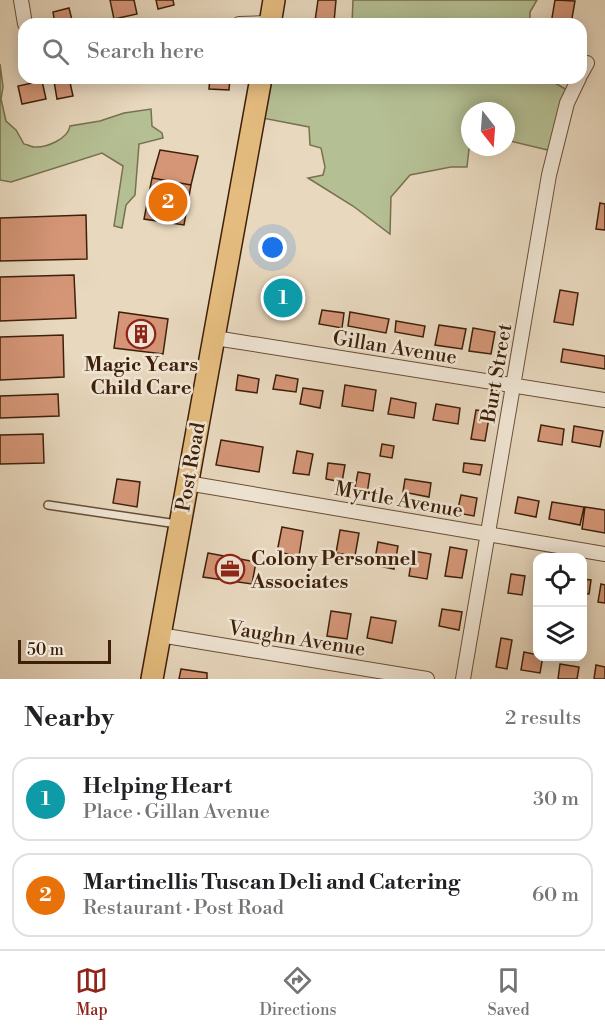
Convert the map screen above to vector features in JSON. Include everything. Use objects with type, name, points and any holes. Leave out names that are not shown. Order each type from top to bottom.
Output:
[{"type":"main road","points":[[271,18],[274,0]]},
{"type":"main road","name":"Post Road","points":[[152,679],[260,84]]},
{"type":"street","points":[[21,0],[24,18]]},
{"type":"street","name":"Burt Street","points":[[463,679],[549,175],[567,103],[576,84]]},
{"type":"street","name":"Gillan Avenue","points":[[215,338],[605,400]]},
{"type":"street","name":"Myrtle Avenue","points":[[187,483],[605,554]]},
{"type":"street","name":"Vaughn Avenue","points":[[160,635],[427,679]]},
{"type":"lane","points":[[48,505],[180,524]]},
{"type":"green space","points":[[353,0],[537,0],[530,12],[530,18],[352,18]]},
{"type":"green space","points":[[0,64],[3,87],[1,99],[6,121],[16,130],[24,144],[32,147],[56,142],[65,135],[70,126],[151,109],[152,126],[162,133],[163,138],[139,144],[135,195],[126,205],[122,228],[114,226],[123,166],[102,153],[11,182],[0,180]]},
{"type":"green space","points":[[260,84],[557,84],[571,92],[552,151],[515,142],[515,102],[461,102],[461,156],[468,156],[467,167],[451,167],[410,175],[391,197],[390,234],[353,206],[308,178],[323,175],[325,167],[321,148],[310,145],[309,127],[257,117]]},
{"type":"building","points":[[110,0],[134,0],[137,14],[114,18]]},
{"type":"building","points":[[156,0],[173,0],[174,5],[158,9]]},
{"type":"building","points":[[318,0],[336,0],[334,18],[315,18]]},
{"type":"building","points":[[555,0],[575,1],[572,18],[552,18]]},
{"type":"building","points":[[69,8],[72,18],[54,18],[53,12]]},
{"type":"building","points":[[43,84],[46,99],[22,104],[18,86]]},
{"type":"building","points":[[54,84],[70,84],[73,96],[57,99]]},
{"type":"building","points":[[209,84],[230,84],[229,90],[209,89]]},
{"type":"building","points":[[160,150],[198,156],[191,185],[152,178]]},
{"type":"building","points":[[152,178],[191,185],[184,225],[144,219]]},
{"type":"building","points":[[600,203],[605,204],[605,230],[596,229]]},
{"type":"building","points":[[86,215],[87,259],[0,261],[0,218]]},
{"type":"building","points":[[74,275],[76,318],[0,321],[0,277]]},
{"type":"building","points":[[276,281],[296,286],[291,314],[270,310]]},
{"type":"building","points":[[560,290],[578,293],[573,325],[554,322]]},
{"type":"building","points":[[322,310],[344,313],[342,328],[319,324]]},
{"type":"building","name":"Magic Years Child Care","points":[[119,312],[168,319],[163,354],[114,348]]},
{"type":"building","points":[[350,312],[389,319],[386,333],[348,326]]},
{"type":"building","points":[[396,321],[425,326],[423,337],[395,332]]},
{"type":"building","points":[[439,325],[466,329],[462,349],[435,345]]},
{"type":"building","points":[[473,328],[495,332],[491,354],[469,351]]},
{"type":"building","points":[[63,335],[64,377],[0,380],[0,337]]},
{"type":"building","points":[[563,349],[605,356],[605,369],[561,362]]},
{"type":"building","points":[[238,375],[259,379],[257,393],[236,390]]},
{"type":"building","points":[[276,375],[298,379],[296,392],[273,389]]},
{"type":"building","points":[[345,385],[376,390],[373,411],[342,406]]},
{"type":"building","points":[[303,388],[323,391],[320,408],[300,404]]},
{"type":"building","points":[[58,394],[59,416],[0,418],[0,396]]},
{"type":"building","points":[[391,398],[416,403],[414,418],[388,414]]},
{"type":"building","points":[[436,404],[460,408],[458,424],[433,420]]},
{"type":"building","points":[[476,410],[490,412],[485,441],[471,439]]},
{"type":"building","points":[[541,425],[564,429],[562,445],[538,441]]},
{"type":"building","points":[[574,426],[603,431],[600,447],[572,442]]},
{"type":"building","points":[[43,434],[44,463],[0,464],[0,435]]},
{"type":"building","points":[[221,440],[263,447],[259,472],[216,465]]},
{"type":"building","points":[[382,444],[394,446],[392,458],[380,456]]},
{"type":"building","points":[[297,451],[313,454],[309,475],[293,473]]},
{"type":"building","points":[[328,463],[345,465],[342,482],[326,479]]},
{"type":"building","points":[[464,463],[482,465],[480,475],[463,472]]},
{"type":"building","points":[[358,472],[370,474],[367,494],[354,492]]},
{"type":"building","points":[[117,479],[140,482],[137,507],[113,503]]},
{"type":"building","points":[[405,479],[431,483],[429,497],[403,492]]},
{"type":"building","points":[[461,495],[477,498],[474,516],[457,513]]},
{"type":"building","points":[[518,497],[539,501],[536,517],[515,513]]},
{"type":"building","points":[[552,502],[584,507],[580,525],[549,519]]},
{"type":"building","points":[[585,507],[605,510],[605,533],[582,529]]},
{"type":"building","points":[[282,527],[303,531],[299,556],[277,552]]},
{"type":"building","points":[[340,530],[359,533],[355,556],[336,553]]},
{"type":"building","points":[[378,542],[398,546],[394,569],[374,565]]},
{"type":"building","points":[[450,547],[467,550],[462,578],[445,576]]},
{"type":"building","points":[[413,551],[431,554],[427,579],[409,576]]},
{"type":"building","name":"Colony Personnel Associates","points":[[208,553],[256,562],[252,584],[203,577]]},
{"type":"building","points":[[511,574],[525,576],[522,595],[508,593]]},
{"type":"building","points":[[587,580],[591,580],[589,594],[587,594]]},
{"type":"building","points":[[601,584],[605,585],[605,603],[598,602]]},
{"type":"building","points":[[442,609],[462,612],[459,630],[439,626]]},
{"type":"building","points":[[331,611],[351,614],[347,639],[327,636]]},
{"type":"building","points":[[371,617],[396,621],[392,643],[367,638]]},
{"type":"building","points":[[501,638],[512,640],[507,669],[496,667]]},
{"type":"building","points":[[524,652],[533,654],[533,661],[542,661],[540,673],[521,670]]},
{"type":"building","points":[[560,664],[579,667],[577,679],[558,679]]},
{"type":"building","points":[[596,665],[605,667],[605,679],[594,679]]},
{"type":"building","points":[[181,669],[207,673],[207,679],[179,679]]},
{"type":"place","name":"Martinellis Tuscan Deli and Catering","points":[[168,202]]},
{"type":"place","name":"Helping Heart","points":[[283,298]]},
{"type":"place","name":"Magic Years Child Care","points":[[141,334]]},
{"type":"place","name":"Colony Personnel Associates","points":[[230,569]]}]
